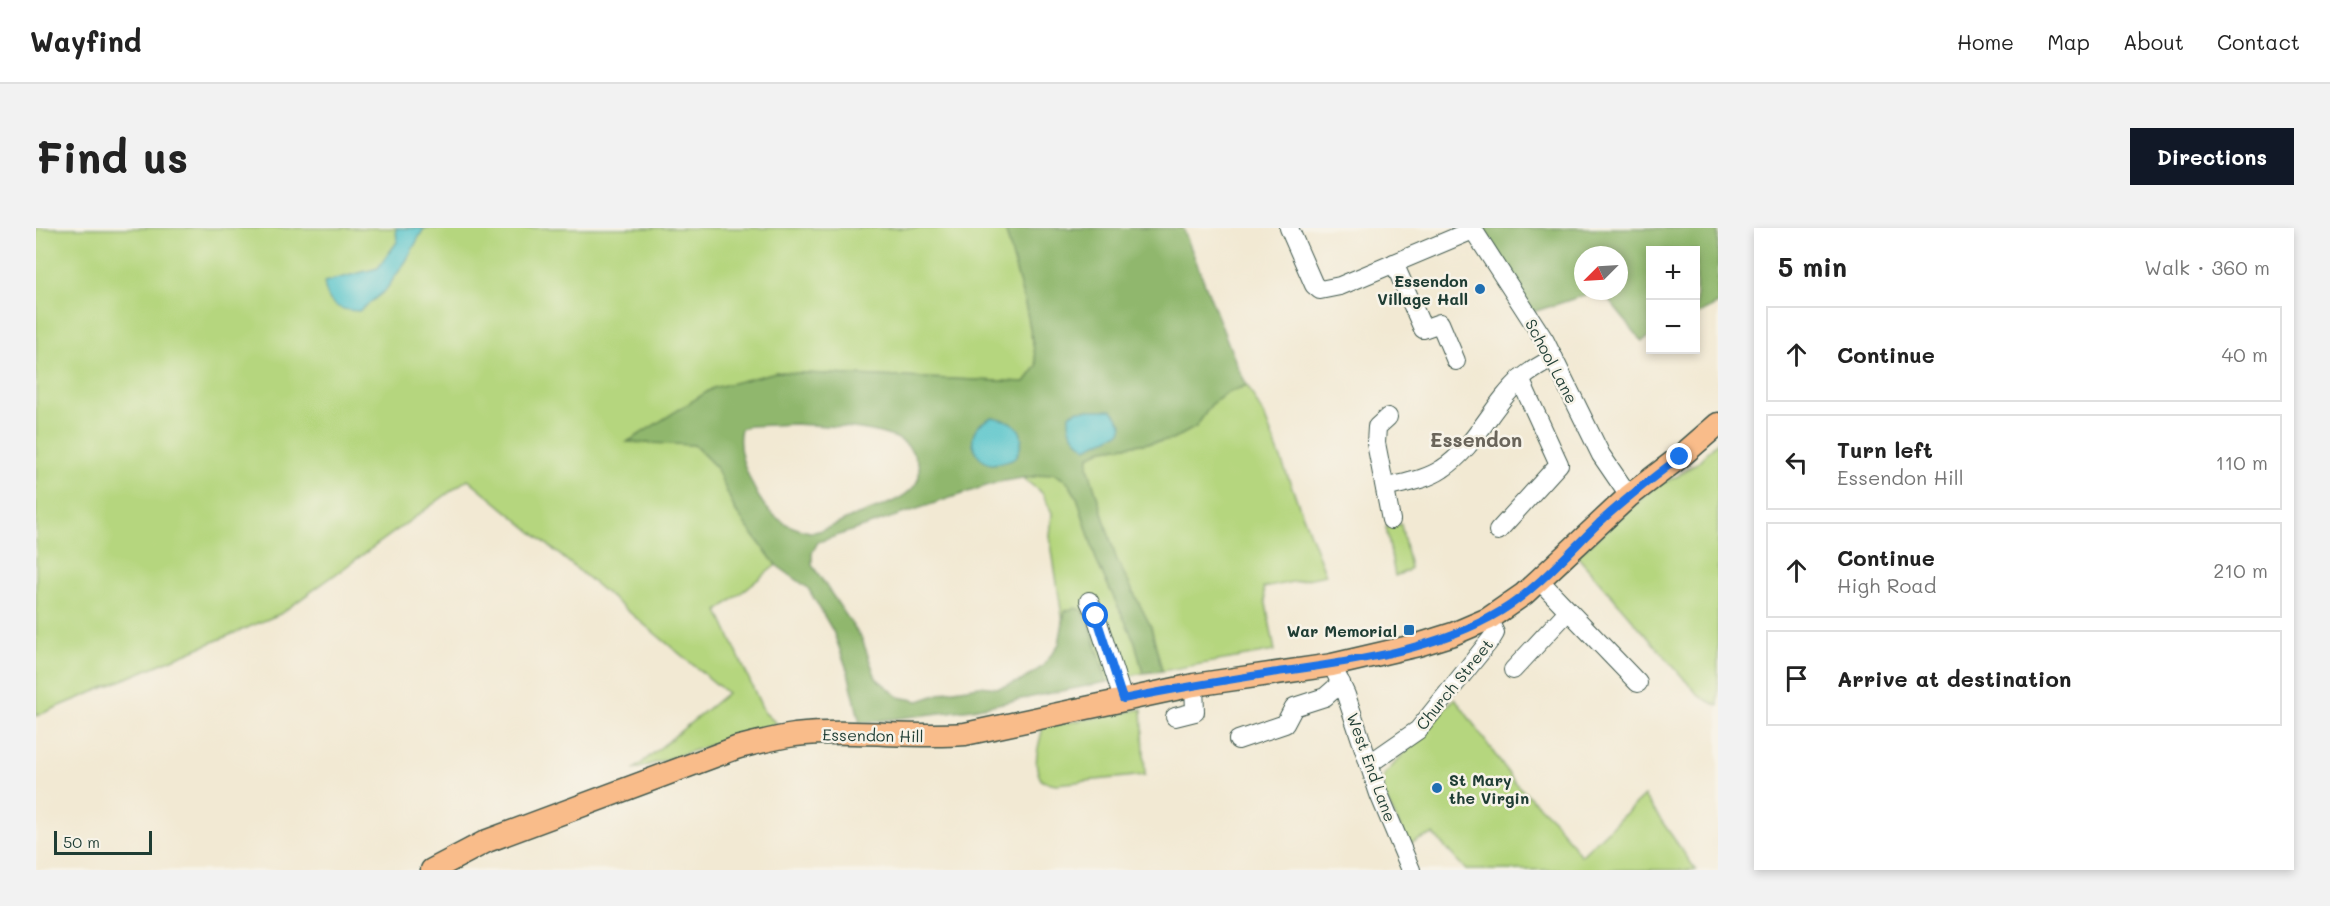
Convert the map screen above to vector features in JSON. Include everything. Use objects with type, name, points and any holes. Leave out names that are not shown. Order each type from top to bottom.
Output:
[{"type":"main road","name":"Essendon Hill","points":[[432,870],[498,837],[736,748],[767,740],[796,735],[933,736],[964,734],[1194,685],[1336,674],[1453,634],[1488,619],[1524,594],[1629,496],[1680,457],[1718,423]]},
{"type":"street","points":[[1289,228],[1314,285],[1320,290],[1340,286],[1473,229]]},
{"type":"street","name":"School Lane","points":[[1473,229],[1545,341],[1601,455],[1629,496]]},
{"type":"street","points":[[1394,263],[1423,329],[1440,323],[1456,361]]},
{"type":"street","points":[[1385,488],[1420,479],[1442,469],[1461,453],[1520,379],[1554,358]]},
{"type":"street","points":[[1498,531],[1559,464],[1520,379]]},
{"type":"street","points":[[1388,417],[1377,427],[1376,443],[1391,520]]},
{"type":"street","points":[[1540,580],[1638,683]]},
{"type":"street","points":[[1089,601],[1123,699]]},
{"type":"street","points":[[1513,670],[1568,611]]},
{"type":"street","name":"Church Street","points":[[1369,764],[1418,730],[1492,638],[1495,633],[1488,619]]},
{"type":"street","points":[[1238,740],[1285,724],[1294,707],[1325,697],[1336,674]]},
{"type":"street","name":"West End Lane","points":[[1336,674],[1411,870]]},
{"type":"street","points":[[1175,717],[1195,712],[1194,685]]},
{"type":"green space","points":[[36,228],[1005,228],[1027,312],[1037,366],[1025,382],[776,372],[628,441],[694,445],[716,467],[736,512],[776,565],[718,611],[764,712],[777,724],[633,770],[727,693],[468,479],[280,614],[36,716]]},
{"type":"green space","points":[[1005,228],[1183,228],[1238,368],[1247,385],[1225,394],[1211,405],[1196,427],[1172,440],[1103,449],[1089,456],[1088,467],[1116,558],[1151,627],[1162,671],[1143,673],[1135,642],[1097,562],[1077,497],[1067,481],[1053,473],[998,482],[818,542],[812,553],[812,565],[862,639],[876,678],[899,697],[919,701],[948,691],[980,686],[998,688],[1021,681],[1043,666],[1059,644],[1065,611],[1074,608],[1082,610],[1089,623],[1107,682],[972,709],[860,723],[848,672],[833,631],[808,588],[776,565],[736,512],[716,467],[694,445],[627,442],[713,388],[776,372],[1025,382],[1037,366],[1027,312]],"holes":[[[795,424],[867,430],[899,439],[909,447],[916,459],[919,471],[917,482],[900,498],[825,529],[810,532],[791,526],[768,510],[757,495],[742,458],[740,436],[741,429],[749,426]]]},
{"type":"green space","points":[[1483,228],[1718,228],[1718,304],[1700,313],[1700,246],[1646,246],[1646,339],[1642,341],[1608,300],[1628,300],[1628,246],[1574,246],[1574,299],[1527,314]]},
{"type":"green space","points":[[1247,385],[1265,418],[1326,575],[1263,588],[1275,651],[1162,671],[1151,627],[1116,559],[1088,467],[1089,456],[1103,449],[1172,440],[1196,427],[1211,405],[1225,394]]},
{"type":"green space","points":[[1718,441],[1718,706],[1699,696],[1577,556],[1656,486],[1676,477],[1698,462]]},
{"type":"green space","points":[[1053,473],[1067,481],[1077,497],[1097,562],[1135,642],[1143,673],[1107,682],[1090,623],[1065,611],[1063,623],[1050,537],[1052,513],[1042,493],[1024,479]]},
{"type":"green space","points":[[1401,524],[1410,568],[1395,576],[1386,527]]},
{"type":"green space","points":[[1455,698],[1515,783],[1553,819],[1581,856],[1644,796],[1696,870],[1466,870],[1433,834],[1409,844],[1383,793],[1384,775]]},
{"type":"green space","points":[[1142,709],[1145,775],[1056,784],[1042,781],[1036,762],[1043,727]]},
{"type":"water","points":[[396,228],[426,228],[385,291],[359,311],[334,305],[325,290],[324,282],[378,268],[397,242]]},
{"type":"water","points":[[1078,410],[1112,410],[1123,425],[1121,432],[1086,448],[1075,438],[1070,426],[1069,415]]},
{"type":"water","points":[[992,417],[1015,425],[1021,435],[1021,442],[1015,458],[991,464],[983,460],[976,452],[973,437],[979,425]]},
{"type":"place","name":"Essendon Village Hall","points":[[1480,289]]},
{"type":"place","name":"War Memorial","points":[[1409,630]]},
{"type":"place","name":"St Mary the Virgin","points":[[1437,788]]},
{"type":"district","name":"Essendon","points":[[1476,439]]},
{"type":"route","points":[[1096,616],[1123,699],[1194,685],[1332,664],[1418,645],[1453,634],[1488,619],[1504,609],[1540,580],[1629,496],[1680,457]]}]
